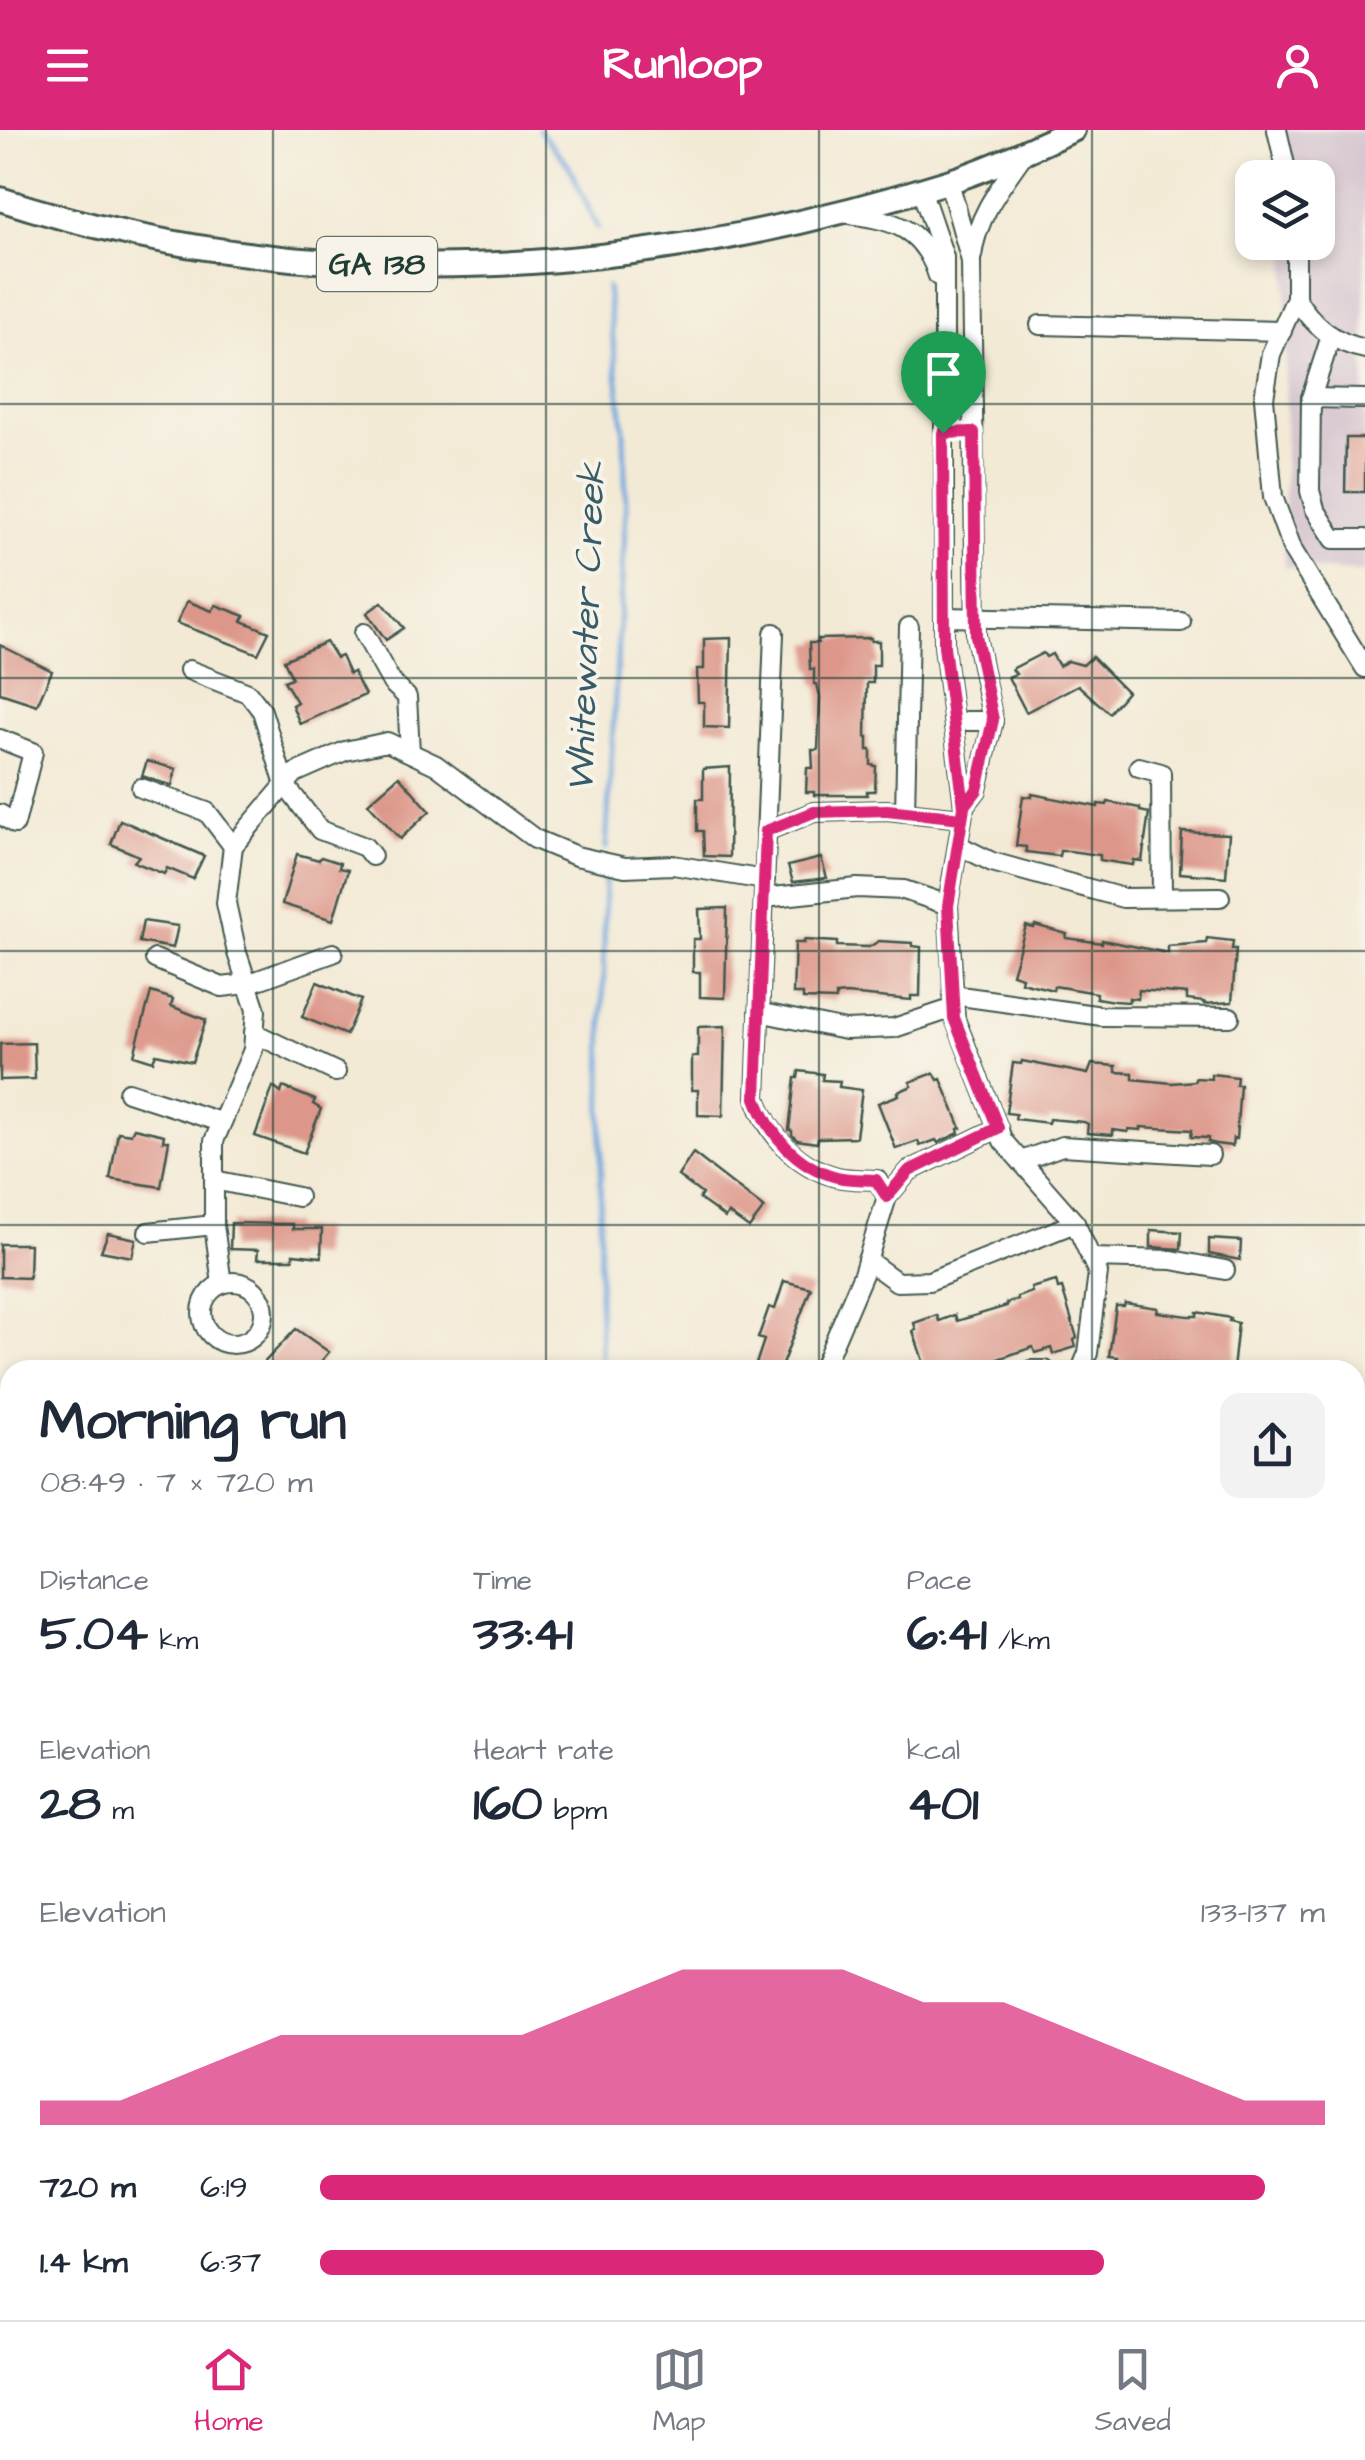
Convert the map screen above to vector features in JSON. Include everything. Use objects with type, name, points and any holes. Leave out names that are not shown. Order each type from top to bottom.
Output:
[{"type":"main road","name":"GA 138","points":[[0,199],[141,236],[246,253],[352,263],[448,265],[598,258],[724,240],[843,213],[949,182],[1073,130]]},
{"type":"street","points":[[1278,130],[1284,160]]},
{"type":"street","points":[[963,813],[977,790],[993,720],[976,636],[971,262],[974,238],[995,192],[1025,152]]},
{"type":"street","points":[[949,182],[971,262]]},
{"type":"street","points":[[920,189],[944,258],[945,654],[963,813],[948,906],[954,1018],[1003,1140],[1075,1223],[1098,1273],[1085,1360]]},
{"type":"street","points":[[843,213],[888,221],[914,234],[931,256],[944,294]]},
{"type":"street","points":[[1296,260],[1296,298],[1271,354],[1264,398],[1273,497],[1310,584],[1365,668]]},
{"type":"street","points":[[1296,298],[1311,320],[1331,336],[1365,348]]},
{"type":"street","points":[[1040,325],[1282,331]]},
{"type":"street","points":[[1331,336],[1311,398],[1310,491],[1314,509],[1334,539],[1365,540]]},
{"type":"street","points":[[1311,398],[1365,399]]},
{"type":"street","points":[[943,433],[974,432]]},
{"type":"street","points":[[944,617],[1181,622]]},
{"type":"street","points":[[906,812],[909,628]]},
{"type":"street","points":[[364,633],[392,683],[407,697],[410,752]]},
{"type":"street","points":[[774,633],[756,1098],[764,1122],[795,1156],[836,1177],[876,1180],[887,1197]]},
{"type":"street","points":[[945,654],[966,721],[956,749]]},
{"type":"street","points":[[189,670],[248,694],[262,711],[285,786],[320,830],[365,847],[372,856]]},
{"type":"street","points":[[966,721],[993,720]]},
{"type":"street","points":[[0,739],[33,752],[15,824],[0,814]]},
{"type":"street","points":[[222,1284],[214,1225],[214,1140],[253,1050],[256,1010],[226,902],[233,846],[295,773],[345,751],[387,742],[436,765],[535,839],[576,856],[625,867],[673,866],[764,889],[904,890],[948,906]]},
{"type":"street","points":[[1140,767],[1161,773],[1162,897]]},
{"type":"street","points":[[141,788],[207,812],[233,846]]},
{"type":"street","points":[[766,831],[814,812],[963,813]]},
{"type":"street","points":[[958,845],[992,862],[1122,898],[1220,897]]},
{"type":"street","points":[[155,959],[222,987],[247,984],[332,953]]},
{"type":"street","points":[[760,1012],[845,1030],[894,1028],[954,1002],[1102,1016],[1230,1017]]},
{"type":"street","points":[[254,1034],[336,1072]]},
{"type":"street","points":[[128,1092],[220,1122]]},
{"type":"street","points":[[826,1360],[867,1260],[887,1197],[909,1171],[998,1128]]},
{"type":"street","points":[[1021,1161],[1062,1146],[1210,1155]]},
{"type":"street","points":[[214,1180],[298,1197]]},
{"type":"street","points":[[867,1260],[898,1282],[929,1281],[1075,1223]]},
{"type":"street","points":[[148,1232],[214,1225]]},
{"type":"street","points":[[1091,1258],[1172,1260],[1225,1270]]},
{"type":"shaded area","points":[[1286,130],[1365,130],[1365,573],[1284,567],[1287,260],[1335,260],[1335,160],[1286,160]]},
{"type":"building","points":[[1346,438],[1365,438],[1365,492],[1345,492]]},
{"type":"building","points":[[187,601],[212,611],[216,605],[245,616],[242,621],[269,632],[258,654],[177,623]]},
{"type":"building","points":[[382,602],[404,628],[386,640],[367,613]]},
{"type":"building","points":[[731,638],[729,728],[704,727],[697,669],[704,669],[704,639]]},
{"type":"building","points":[[818,639],[879,641],[879,665],[873,665],[873,683],[867,683],[866,737],[871,765],[876,766],[875,791],[867,791],[867,795],[806,792],[807,768],[813,768],[812,750],[818,750],[820,697],[814,684],[814,669],[810,669],[809,643],[818,643]]},
{"type":"building","points":[[326,642],[336,658],[341,656],[349,674],[353,672],[365,695],[300,724],[292,705],[297,702],[284,681],[292,678],[284,660]]},
{"type":"building","points":[[0,645],[52,671],[37,705],[0,693]]},
{"type":"building","points":[[1043,653],[1046,657],[1052,654],[1059,666],[1068,661],[1083,665],[1092,657],[1127,692],[1109,713],[1078,685],[1026,712],[1008,677],[1016,674],[1012,669]]},
{"type":"building","points":[[147,761],[176,769],[172,786],[142,776]]},
{"type":"building","points":[[730,767],[729,857],[704,856],[703,831],[697,831],[697,799],[703,799],[703,769]]},
{"type":"building","points":[[399,776],[430,811],[400,839],[368,803]]},
{"type":"building","points":[[1032,794],[1098,807],[1108,802],[1149,813],[1142,861],[1134,860],[1133,865],[1100,860],[1100,855],[1060,851],[1059,856],[1026,852],[1026,847],[1016,846],[1023,796]]},
{"type":"building","points":[[120,820],[204,856],[193,879],[167,868],[164,874],[134,862],[139,856],[111,844]]},
{"type":"building","points":[[1182,832],[1229,834],[1226,877],[1180,873]]},
{"type":"building","points":[[297,854],[319,860],[321,857],[348,870],[333,920],[282,904]]},
{"type":"building","points":[[821,858],[827,878],[793,882],[788,866]]},
{"type":"building","points":[[727,908],[725,998],[700,997],[700,972],[693,972],[693,939],[700,939],[699,909]]},
{"type":"building","points":[[143,921],[178,926],[173,948],[139,942]]},
{"type":"building","points":[[1026,926],[1067,934],[1066,938],[1102,940],[1168,953],[1168,946],[1206,943],[1207,938],[1233,941],[1232,949],[1236,949],[1232,1002],[1204,1004],[1187,1000],[1187,994],[1139,990],[1138,999],[1114,1001],[1096,998],[1096,993],[1054,986],[1053,990],[1021,982],[1022,977],[1012,974]]},
{"type":"building","points":[[879,941],[921,947],[920,996],[911,996],[911,1000],[846,994],[836,995],[836,1000],[803,999],[803,994],[793,994],[795,943],[837,942],[837,946],[869,947]]},
{"type":"building","points":[[317,982],[361,1000],[346,1035],[302,1017]]},
{"type":"building","points":[[151,992],[173,999],[171,1006],[206,1020],[192,1062],[156,1054],[153,1061],[134,1055]]},
{"type":"building","points":[[725,1026],[723,1116],[698,1115],[698,1090],[692,1090],[692,1057],[698,1057],[698,1027]]},
{"type":"building","points":[[34,1043],[35,1079],[0,1080],[0,1044]]},
{"type":"building","points":[[1022,1061],[1088,1074],[1092,1064],[1116,1066],[1116,1072],[1133,1073],[1133,1079],[1172,1083],[1211,1079],[1211,1074],[1237,1077],[1236,1085],[1240,1085],[1236,1139],[1233,1138],[1232,1146],[1216,1144],[1208,1142],[1208,1138],[1191,1137],[1192,1130],[1141,1127],[1128,1132],[1113,1130],[1113,1135],[1087,1133],[1088,1124],[1084,1122],[1015,1119],[1016,1114],[1006,1113],[1013,1063]]},
{"type":"building","points":[[799,1071],[823,1074],[822,1080],[840,1081],[839,1087],[862,1090],[856,1137],[818,1138],[817,1143],[797,1140],[792,1135],[789,1130]]},
{"type":"building","points":[[934,1073],[941,1079],[961,1128],[959,1133],[938,1143],[936,1140],[920,1146],[918,1141],[896,1149],[878,1103],[899,1095],[898,1092],[912,1086],[910,1082]]},
{"type":"building","points":[[273,1087],[281,1093],[283,1087],[315,1100],[313,1104],[321,1109],[304,1153],[255,1136]]},
{"type":"building","points":[[134,1128],[164,1135],[163,1141],[169,1141],[161,1187],[110,1179],[118,1132],[131,1134]]},
{"type":"building","points":[[693,1153],[764,1208],[749,1228],[728,1213],[725,1218],[699,1199],[702,1194],[678,1176]]},
{"type":"building","points":[[231,1223],[293,1224],[293,1229],[322,1229],[321,1257],[293,1254],[293,1259],[257,1259],[258,1250],[230,1249]]},
{"type":"building","points":[[1151,1230],[1182,1232],[1181,1249],[1151,1247]]},
{"type":"building","points":[[108,1233],[136,1239],[132,1257],[101,1251]]},
{"type":"building","points":[[1209,1239],[1241,1241],[1240,1260],[1209,1254]]},
{"type":"building","points":[[0,1244],[30,1244],[29,1278],[0,1277]]},
{"type":"building","points":[[784,1281],[811,1288],[784,1360],[757,1360],[764,1340],[758,1338],[769,1307],[775,1309]]},
{"type":"building","points":[[1056,1281],[1058,1289],[1062,1288],[1077,1338],[1076,1347],[1053,1354],[1051,1348],[1035,1353],[1033,1347],[995,1360],[923,1360],[914,1323],[937,1315],[939,1321],[955,1315],[957,1321],[1007,1306],[1006,1303],[1032,1292],[1031,1288]]},
{"type":"building","points":[[1125,1303],[1158,1308],[1157,1312],[1197,1316],[1197,1312],[1230,1318],[1229,1321],[1238,1323],[1234,1360],[1118,1360],[1109,1356],[1116,1306]]},
{"type":"building","points":[[296,1329],[329,1352],[322,1360],[267,1360]]},
{"type":"waterway","name":"Whitewater Creek","points":[[539,130],[569,166],[598,228]]},
{"type":"waterway","name":"Whitewater Creek","points":[[606,848],[626,512],[624,433],[607,288]]},
{"type":"waterway","name":"Whitewater Creek","points":[[602,1360],[599,1299],[605,877]]},
{"type":"route","points":[[943,433],[944,646],[964,807],[962,818],[887,810],[814,812],[766,831],[756,1098],[764,1122],[795,1156],[836,1177],[876,1180],[887,1197],[909,1171],[998,1128],[954,1018],[948,906],[964,807],[977,790],[993,720],[976,636],[974,432],[943,433]]}]
